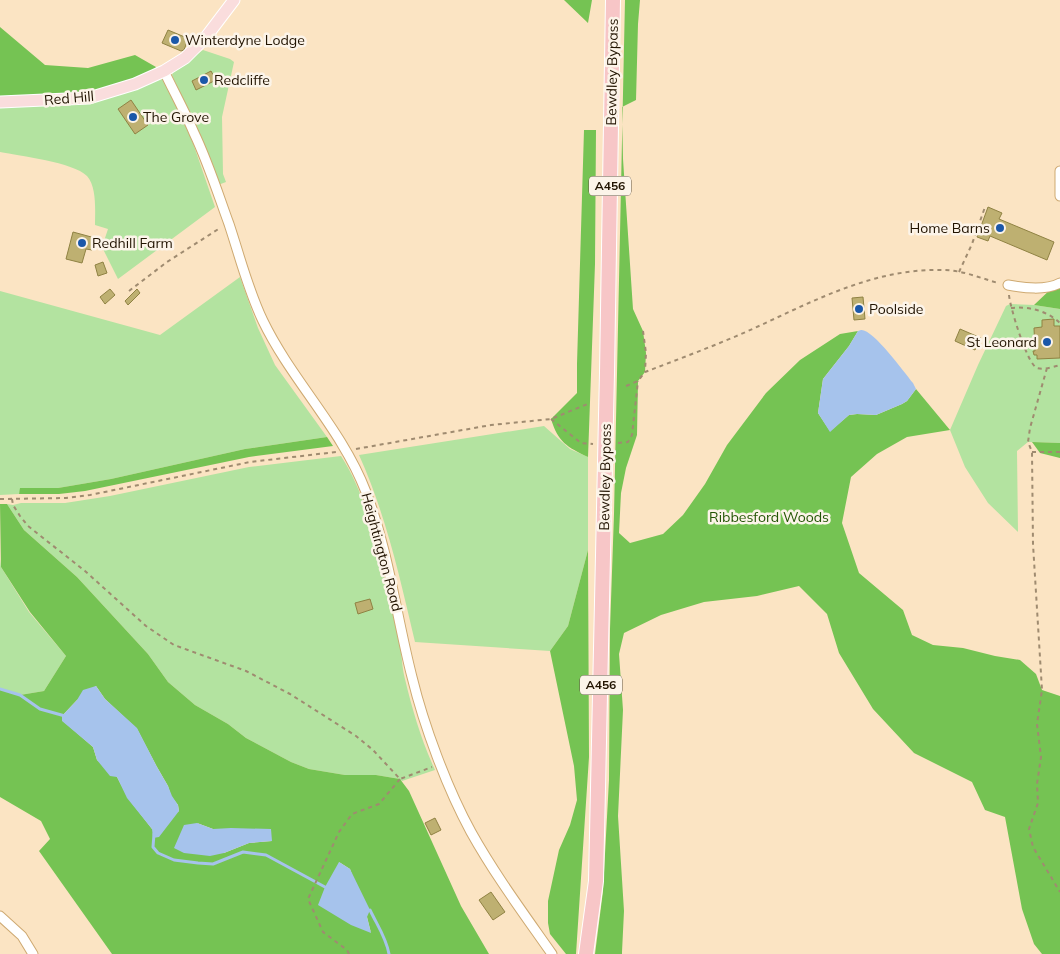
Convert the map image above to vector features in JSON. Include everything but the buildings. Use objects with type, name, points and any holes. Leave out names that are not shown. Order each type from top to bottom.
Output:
[{"type":"highway","name":"Bewdley Bypass","points":[[586,954],[596,881],[606,445],[613,0]]},
{"type":"main road","name":"Red Hill","points":[[0,102],[89,98],[135,84],[164,71],[186,58],[206,37],[234,0]]},
{"type":"street","name":"Heightington Road","points":[[164,71],[195,133],[228,223],[251,295],[263,321],[296,375],[336,432],[360,478],[372,508],[395,594],[412,677],[424,717],[455,800],[508,893],[551,952]]},
{"type":"street","points":[[1060,171],[1060,196]]},
{"type":"street","points":[[1008,285],[1040,288],[1053,287],[1060,283]]},
{"type":"street","points":[[0,916],[22,936],[33,954]]},
{"type":"path","points":[[959,272],[972,244],[985,207]]},
{"type":"path","points":[[129,291],[189,247],[228,223]]},
{"type":"path","points":[[626,386],[638,381],[645,372],[737,335],[846,287],[902,273],[943,270],[959,272],[1008,285],[1011,308],[1027,354],[1033,365],[1037,368],[1047,368],[1060,365]]},
{"type":"path","points":[[1011,308],[1027,307],[1037,309],[1060,323]]},
{"type":"path","points":[[643,331],[646,353],[645,372]]},
{"type":"path","points":[[1047,368],[1030,428],[1028,442],[1032,452],[1033,544],[1042,690],[1037,724],[1041,757],[1037,784],[1038,803],[1029,830],[1033,847],[1060,892]]},
{"type":"path","points":[[551,420],[581,443],[606,445],[628,442],[632,435],[638,381]]},
{"type":"path","points":[[0,499],[66,498],[250,462],[347,451],[491,425],[551,420],[590,402]]},
{"type":"path","points":[[1032,452],[1060,452]]},
{"type":"path","points":[[12,498],[13,505],[28,526],[85,570],[146,626],[174,645],[246,671],[290,694],[356,736],[373,750],[400,779]]},
{"type":"path","points":[[349,954],[347,950],[323,932],[308,899],[320,871],[339,832],[352,814],[379,804],[400,779],[441,764]]},
{"type":"green space","points":[[564,0],[592,0],[588,23]]},
{"type":"green space","points":[[625,0],[640,0],[636,100],[623,107]]},
{"type":"green space","points":[[0,27],[45,65],[88,68],[135,55],[156,67],[153,73],[90,94],[0,97]]},
{"type":"green space","points":[[203,50],[234,62],[222,117],[223,174],[226,182],[218,185],[172,75],[174,70]]},
{"type":"green space","points":[[160,76],[164,77],[193,143],[215,207],[118,279],[102,247],[108,229],[95,225],[95,199],[87,176],[80,171],[59,163],[0,152],[0,106]]},
{"type":"green space","name":"Ribbesford Woods","points":[[622,124],[633,309],[643,331],[646,353],[645,372],[638,381],[637,435],[626,468],[621,493],[619,533],[630,543],[663,534],[683,515],[705,484],[727,445],[766,393],[800,360],[840,334],[858,331],[849,346],[823,379],[818,413],[830,431],[849,415],[876,415],[902,404],[907,401],[916,389],[950,430],[907,437],[877,454],[851,477],[842,523],[859,573],[903,610],[912,635],[933,645],[963,648],[1020,660],[1036,674],[1042,690],[1060,696],[1060,954],[1042,954],[1034,944],[1022,909],[1005,817],[985,810],[972,782],[914,753],[873,709],[839,653],[827,614],[799,586],[757,596],[704,602],[661,615],[624,633],[619,654],[623,710],[618,816],[624,911],[622,954],[595,954],[603,891],[609,780],[610,629]]},
{"type":"green space","points":[[584,130],[596,130],[595,264],[588,457],[564,443],[551,419],[577,393]]},
{"type":"green space","points":[[240,277],[258,328],[275,365],[327,437],[245,449],[111,479],[58,488],[21,488],[19,494],[0,495],[0,291],[160,335]]},
{"type":"green space","points":[[1060,283],[1060,309],[1034,305],[1053,287]]},
{"type":"green space","points":[[1010,304],[1060,309],[1060,443],[1028,442],[1017,451],[1018,532],[988,503],[965,467],[950,430],[1006,306]]},
{"type":"green space","points":[[544,426],[570,449],[588,457],[588,550],[568,626],[550,651],[415,642],[385,524],[359,455]]},
{"type":"green space","points":[[327,437],[333,446],[249,457],[85,491],[59,494],[19,494],[20,488],[58,488],[111,479],[245,449]]},
{"type":"green space","points":[[1032,442],[1060,443],[1060,458],[1040,453]]},
{"type":"green space","points":[[341,456],[354,480],[368,517],[400,645],[403,671],[414,714],[435,770],[402,781],[376,775],[345,775],[309,769],[291,762],[246,738],[228,724],[195,705],[168,682],[148,654],[77,577],[24,530],[7,504],[65,503],[110,496],[249,467]]},
{"type":"green space","points":[[0,504],[7,504],[24,530],[77,577],[148,654],[168,682],[195,705],[228,724],[246,738],[291,762],[309,769],[345,775],[376,775],[400,779],[409,791],[461,906],[489,954],[112,954],[39,851],[50,839],[41,821],[0,797],[0,689],[20,695],[44,691],[66,656],[30,612],[1,567]],"holes":[[[96,686],[105,699],[137,729],[168,786],[171,796],[178,805],[179,811],[152,829],[128,798],[117,777],[97,760],[93,747],[63,721],[62,716],[77,700]],[[197,823],[213,829],[272,841],[249,843],[224,853]],[[339,862],[350,869],[371,933]]]},
{"type":"green space","points":[[588,550],[589,757],[576,954],[566,954],[550,934],[548,901],[559,850],[570,825],[577,800],[574,766],[550,651],[568,626]]},
{"type":"green space","points":[[0,559],[1,567],[29,612],[66,656],[44,691],[20,695],[0,689]]},
{"type":"water","points":[[861,330],[873,336],[880,343],[896,361],[916,389],[907,401],[902,404],[876,415],[849,415],[830,432],[818,413],[823,379],[849,346],[858,331]]},
{"type":"water","points":[[96,686],[105,699],[137,728],[178,805],[179,811],[159,837],[153,838],[152,829],[127,798],[117,777],[110,776],[97,760],[93,747],[62,721],[62,716],[77,700],[83,690]]},
{"type":"water","points":[[197,823],[213,829],[271,829],[272,841],[249,843],[224,853],[210,856],[184,853],[174,848],[184,825]]},
{"type":"water","points":[[339,862],[350,869],[370,910],[367,917],[371,933],[351,925],[318,905],[325,887]]},
{"type":"waterway","points":[[0,689],[20,695],[40,709],[65,716]]},
{"type":"waterway","points":[[154,834],[153,847],[158,853],[174,860],[213,864],[243,852],[266,855],[325,887]]},
{"type":"waterway","points":[[370,910],[384,937],[389,954]]},
{"type":"place","name":"Winterdyne Lodge","points":[[175,40]]},
{"type":"place","name":"Redcliffe","points":[[204,80]]},
{"type":"place","name":"The Grove","points":[[133,117]]},
{"type":"place","name":"Home Barns","points":[[1000,228]]},
{"type":"place","name":"Redhill Farm","points":[[82,243]]},
{"type":"place","name":"Poolside","points":[[859,309]]},
{"type":"place","name":"St Leonard","points":[[1047,342]]}]
